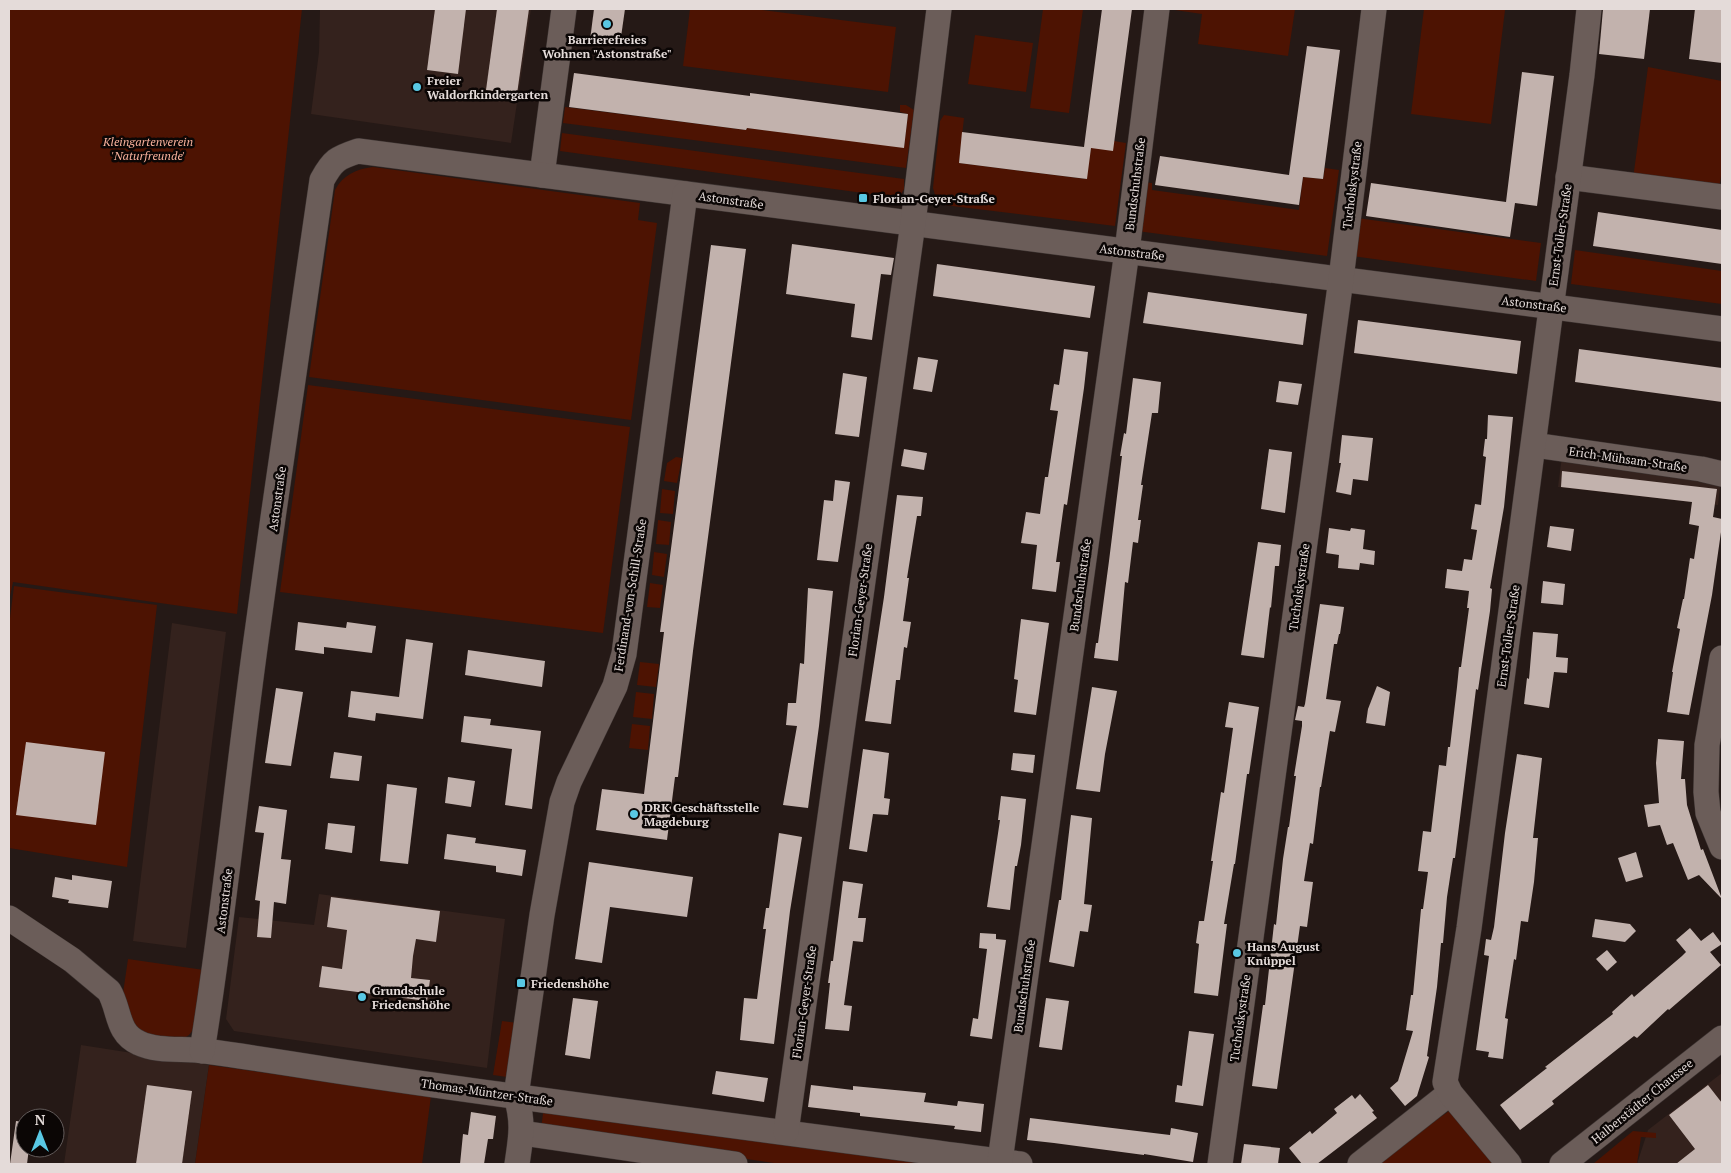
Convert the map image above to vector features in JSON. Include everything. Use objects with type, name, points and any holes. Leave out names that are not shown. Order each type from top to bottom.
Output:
[{"type":"street","points":[[542,175],[564,9]]},
{"type":"street","name":"Florian-Geyer-Straße","points":[[786,1132],[913,224],[939,9]]},
{"type":"street","name":"Bundschuhstraße","points":[[1010,1163],[1157,9]]},
{"type":"street","name":"Tucholskystraße","points":[[1220,1164],[1341,279],[1374,9]]},
{"type":"street","name":"Ernst-Toller-Straße","points":[[1450,1093],[1445,1082],[1446,1068],[1469,928],[1534,445],[1550,306],[1582,75],[1589,9]]},
{"type":"street","name":"Astonstraße","points":[[202,1051],[215,970],[258,626],[322,180],[330,165],[342,156],[358,151],[1722,329]]},
{"type":"street","name":"Ernst-Toller-Straße","points":[[1568,177],[1722,197]]},
{"type":"street","name":"Ferdinand-von-Schill-Straße","points":[[517,1164],[522,1133],[522,1114],[516,1096],[542,915],[562,802],[569,782],[615,686],[624,654],[685,194]]},
{"type":"street","name":"Erich-Mühsam-Straße","points":[[1534,445],[1701,469],[1722,474]]},
{"type":"street","points":[[1722,658],[1707,745],[1706,792],[1708,813],[1722,846]]},
{"type":"street","name":"Thomas-Müntzer-Straße","points":[[9,918],[72,960],[109,991],[114,998],[121,1025],[133,1040],[149,1046],[202,1051],[1010,1163]]},
{"type":"street","name":"Halberstädter Chaussee","points":[[1562,1164],[1722,1038]]},
{"type":"street","points":[[1360,1164],[1450,1093],[1509,1164]]},
{"type":"street","points":[[522,1133],[735,1164]]},
{"type":"shaded area","name":"Freier Waldorfkindergarten","points":[[320,9],[531,9],[511,143],[311,114],[319,52]]},
{"type":"shaded area","points":[[1562,456],[1721,479],[1718,505],[1558,487]]},
{"type":"shaded area","points":[[172,623],[226,632],[186,948],[133,941]]},
{"type":"shaded area","name":"Grundschule Friedenshöhe","points":[[319,894],[505,919],[487,1068],[234,1031],[226,1019],[239,917],[314,925]]},
{"type":"shaded area","points":[[81,1045],[209,1065],[195,1164],[64,1164]]},
{"type":"shaded area","points":[[1722,1073],[1722,1164],[1637,1164],[1648,1130]]},
{"type":"green space","name":"Kleingartenverein 'Naturfreunde'","points":[[9,9],[302,9],[237,614],[13,582],[9,601]]},
{"type":"green space","points":[[690,9],[755,9],[896,27],[888,92],[683,66]]},
{"type":"green space","points":[[1043,9],[1083,9],[1069,113],[1030,108]]},
{"type":"green space","points":[[1168,9],[1295,9],[1288,56],[1198,44],[1202,14]]},
{"type":"green space","points":[[1424,9],[1505,10],[1491,124],[1411,114]]},
{"type":"green space","points":[[975,35],[1033,43],[1026,92],[968,84]]},
{"type":"green space","points":[[1648,67],[1722,81],[1722,169],[1719,190],[1633,179]]},
{"type":"green space","points":[[900,105],[906,105],[914,110],[906,168],[563,123],[565,107],[746,130],[747,128],[904,147],[908,114],[900,112]]},
{"type":"green space","points":[[944,115],[964,118],[959,163],[1086,179],[1091,148],[1114,141],[1126,143],[1115,226],[944,205],[936,198],[933,188],[940,121]]},
{"type":"green space","points":[[562,133],[904,179],[904,189],[899,198],[560,151]]},
{"type":"green space","points":[[373,167],[640,203],[638,220],[657,223],[631,420],[309,377],[335,190],[346,177],[361,169]]},
{"type":"green space","points":[[1325,168],[1339,170],[1327,256],[1137,231],[1143,182],[1152,183],[1152,190],[1299,210],[1303,177],[1323,179]]},
{"type":"green space","points":[[1357,218],[1541,243],[1536,281],[1352,256]]},
{"type":"green space","points":[[1575,250],[1722,271],[1722,304],[1571,284]]},
{"type":"green space","points":[[308,385],[630,427],[603,633],[280,592]]},
{"type":"green space","points":[[676,457],[682,458],[677,483],[664,481],[667,463]]},
{"type":"green space","points":[[662,489],[675,491],[673,514],[660,513]]},
{"type":"green space","points":[[658,520],[671,522],[669,545],[656,544]]},
{"type":"green space","points":[[654,552],[667,554],[664,577],[652,575]]},
{"type":"green space","points":[[650,583],[663,585],[660,608],[647,607]]},
{"type":"green space","points":[[14,586],[157,605],[127,867],[9,848],[9,626]]},
{"type":"green space","points":[[640,662],[659,664],[656,687],[637,685]]},
{"type":"green space","points":[[636,692],[654,694],[652,719],[633,717]]},
{"type":"green space","points":[[632,724],[650,726],[648,750],[629,748]]},
{"type":"green space","points":[[128,959],[204,970],[200,1008],[194,1028],[189,1035],[183,1038],[168,1038],[140,1034],[121,1007]]},
{"type":"green space","points":[[502,1021],[519,1023],[507,1077],[493,1075]]},
{"type":"green space","points":[[209,1065],[431,1096],[422,1164],[195,1164]]},
{"type":"green space","points":[[544,1105],[959,1164],[781,1164],[541,1130]]},
{"type":"green space","points":[[1456,1106],[1501,1164],[1375,1164]]},
{"type":"green space","points":[[1633,1131],[1656,1133],[1656,1138],[1641,1137],[1637,1164],[1593,1164]]},
{"type":"building","points":[[435,9],[466,9],[458,74],[427,70]]},
{"type":"building","points":[[497,9],[529,9],[517,94],[486,90]]},
{"type":"building","name":"Barrierefreies Wohnen \"Astonstraße\"","points":[[594,9],[625,9],[620,44],[590,40]]},
{"type":"building","points":[[1102,9],[1132,9],[1113,151],[1091,148],[1087,179],[959,163],[962,132],[1084,147]]},
{"type":"building","points":[[1603,9],[1650,9],[1644,59],[1599,54]]},
{"type":"building","points":[[1695,9],[1722,9],[1722,63],[1689,59]]},
{"type":"building","points":[[1307,46],[1340,50],[1323,179],[1303,177],[1299,205],[1155,185],[1160,156],[1289,175]]},
{"type":"building","points":[[1522,72],[1554,76],[1537,206],[1515,203],[1510,237],[1366,216],[1371,183],[1506,202]]},
{"type":"building","points":[[574,73],[750,96],[750,93],[908,114],[904,148],[569,107]]},
{"type":"building","points":[[1598,212],[1722,230],[1722,264],[1593,246]]},
{"type":"building","points":[[792,244],[894,258],[891,275],[881,274],[872,340],[851,337],[855,304],[786,294]]},
{"type":"building","points":[[711,245],[746,249],[678,777],[675,777],[667,840],[596,830],[602,789],[644,794],[664,632],[660,632]]},
{"type":"building","points":[[937,264],[1095,286],[1090,318],[933,296]]},
{"type":"building","points":[[1148,292],[1307,314],[1303,345],[1143,323]]},
{"type":"building","points":[[1358,320],[1521,341],[1517,374],[1354,353]]},
{"type":"building","points":[[1064,349],[1088,352],[1067,505],[1064,504],[1056,562],[1060,562],[1056,592],[1032,589],[1037,545],[1021,543],[1026,512],[1040,514],[1045,477],[1048,477],[1058,411],[1050,410],[1054,384],[1059,385]]},
{"type":"building","points":[[1579,349],[1722,368],[1722,402],[1575,382]]},
{"type":"building","points":[[918,357],[938,360],[932,392],[913,389]]},
{"type":"building","points":[[843,373],[867,377],[859,437],[835,434]]},
{"type":"building","points":[[1133,378],[1161,382],[1158,413],[1152,413],[1141,485],[1143,485],[1138,520],[1141,520],[1138,543],[1133,542],[1128,583],[1125,582],[1118,661],[1094,658],[1096,643],[1098,643],[1109,561],[1122,456],[1120,456],[1124,433],[1126,434]]},
{"type":"building","points":[[1279,381],[1302,384],[1298,405],[1276,402]]},
{"type":"building","points":[[1488,415],[1513,417],[1504,507],[1490,588],[1492,589],[1490,611],[1478,690],[1476,689],[1455,858],[1453,858],[1447,897],[1443,943],[1441,943],[1427,1056],[1429,1057],[1417,1096],[1405,1106],[1390,1088],[1398,1081],[1413,1031],[1406,1030],[1411,995],[1413,995],[1421,909],[1423,909],[1428,872],[1418,871],[1423,831],[1431,832],[1439,765],[1446,766],[1448,747],[1450,747],[1459,667],[1461,667],[1469,608],[1467,608],[1469,591],[1445,588],[1447,569],[1462,571],[1464,559],[1472,560],[1477,530],[1471,529],[1475,504],[1481,505],[1486,457],[1483,456],[1485,439],[1487,439]]},
{"type":"building","points":[[1342,435],[1373,438],[1368,481],[1353,479],[1351,495],[1336,492],[1341,463],[1339,463]]},
{"type":"building","points":[[904,449],[927,453],[924,470],[901,466]]},
{"type":"building","points":[[1269,449],[1292,452],[1285,513],[1261,509]]},
{"type":"building","points":[[1562,471],[1717,489],[1713,517],[1722,519],[1722,525],[1712,595],[1689,715],[1667,712],[1680,629],[1677,628],[1684,599],[1690,558],[1694,559],[1699,526],[1689,524],[1692,502],[1561,487]]},
{"type":"building","points":[[835,480],[850,482],[838,562],[817,560],[824,500],[833,501]]},
{"type":"building","points":[[897,495],[923,497],[921,516],[917,516],[907,578],[909,578],[903,621],[911,622],[907,648],[904,647],[900,680],[896,680],[891,724],[865,721]]},
{"type":"building","points":[[1550,526],[1574,529],[1571,551],[1547,547]]},
{"type":"building","points":[[1329,528],[1350,531],[1351,528],[1365,530],[1363,549],[1375,551],[1374,565],[1360,563],[1359,570],[1338,568],[1339,555],[1326,553]]},
{"type":"building","points":[[1258,542],[1281,545],[1279,566],[1275,566],[1264,658],[1241,655]]},
{"type":"building","points":[[1543,581],[1565,584],[1563,605],[1541,603]]},
{"type":"building","points":[[808,588],[833,591],[819,726],[808,808],[783,805],[797,726],[786,725],[788,703],[796,703],[800,663],[804,664]]},
{"type":"building","points":[[1320,604],[1344,607],[1340,634],[1337,644],[1334,644],[1326,699],[1341,701],[1335,732],[1330,731],[1320,787],[1313,844],[1310,843],[1304,881],[1313,882],[1307,927],[1300,926],[1277,1089],[1252,1086],[1263,1005],[1265,1005],[1274,924],[1276,925],[1283,859],[1302,726],[1302,721],[1295,720],[1298,706],[1304,707],[1305,704]]},
{"type":"building","points":[[1021,619],[1049,623],[1036,715],[1014,712],[1018,680],[1014,679]]},
{"type":"building","points":[[298,622],[346,628],[347,622],[376,626],[372,653],[324,647],[324,654],[295,650]]},
{"type":"building","points":[[1533,632],[1558,634],[1556,657],[1568,658],[1567,673],[1554,672],[1549,708],[1524,704],[1527,678],[1529,679]]},
{"type":"building","points":[[406,639],[433,643],[423,719],[376,713],[375,721],[348,717],[351,691],[399,697]]},
{"type":"building","points":[[468,650],[545,661],[542,687],[465,675]]},
{"type":"building","points":[[1377,686],[1390,692],[1385,726],[1366,723],[1368,709]]},
{"type":"building","points":[[1092,687],[1117,691],[1100,792],[1076,789]]},
{"type":"building","points":[[276,688],[303,692],[291,766],[265,763]]},
{"type":"building","points":[[1229,702],[1259,707],[1224,924],[1227,924],[1218,996],[1194,993],[1199,944],[1196,943],[1199,921],[1204,921],[1221,792],[1224,793],[1233,728],[1225,727]]},
{"type":"building","points":[[464,716],[491,719],[490,725],[541,731],[532,809],[505,805],[512,749],[461,742]]},
{"type":"building","points":[[1658,739],[1684,741],[1681,779],[1685,779],[1687,805],[1701,850],[1703,849],[1722,899],[1699,875],[1688,880],[1673,843],[1667,845],[1660,825],[1648,827],[1644,805],[1659,803],[1656,763]]},
{"type":"building","points":[[26,742],[105,752],[96,825],[16,815]]},
{"type":"building","points":[[863,749],[889,753],[884,798],[890,799],[888,815],[873,814],[867,852],[849,849]]},
{"type":"building","points":[[334,752],[362,756],[359,781],[330,778]]},
{"type":"building","points":[[1013,753],[1035,755],[1033,773],[1011,770]]},
{"type":"building","points":[[1517,754],[1542,758],[1533,838],[1538,838],[1534,882],[1528,922],[1521,921],[1516,960],[1514,959],[1505,1018],[1508,1019],[1503,1059],[1488,1057],[1489,1052],[1476,1050],[1489,956],[1484,955],[1486,939],[1491,940],[1494,927]]},
{"type":"building","points":[[448,777],[475,781],[471,807],[445,803]]},
{"type":"building","points":[[387,784],[417,788],[408,864],[380,861]]},
{"type":"building","points":[[1001,796],[1026,799],[1021,845],[1017,866],[1015,866],[1010,910],[987,907],[1000,820],[998,820]]},
{"type":"building","points":[[259,806],[287,810],[281,859],[291,860],[286,904],[274,902],[271,938],[257,937],[260,901],[255,900],[264,833],[255,832]]},
{"type":"building","points":[[1071,815],[1092,818],[1084,904],[1092,905],[1088,932],[1080,931],[1074,967],[1049,962],[1059,900],[1061,900]]},
{"type":"building","points":[[328,823],[355,826],[352,853],[325,849]]},
{"type":"building","points":[[779,833],[802,837],[790,911],[774,1044],[740,1040],[744,998],[757,999],[766,929],[763,929],[766,908],[769,908]]},
{"type":"building","points":[[447,834],[476,838],[475,843],[526,850],[522,876],[496,872],[496,866],[444,859]]},
{"type":"building","points":[[1636,852],[1643,877],[1626,882],[1618,858]]},
{"type":"building","points":[[589,862],[693,877],[687,917],[610,907],[602,963],[575,959]]},
{"type":"building","points":[[72,875],[112,881],[108,908],[68,903],[69,900],[52,897],[55,877],[72,880]]},
{"type":"building","points":[[843,881],[863,884],[858,918],[866,918],[863,942],[853,941],[844,1005],[852,1006],[849,1031],[825,1029],[830,983],[828,983],[831,961],[833,961]]},
{"type":"building","points":[[331,897],[440,911],[436,942],[416,939],[413,956],[411,978],[430,980],[427,1001],[319,987],[322,966],[342,969],[347,930],[327,927]]},
{"type":"building","points":[[1595,919],[1630,924],[1636,931],[1625,942],[1592,937]]},
{"type":"building","points":[[1690,928],[1701,941],[1713,932],[1722,944],[1710,952],[1721,965],[1668,1009],[1637,1038],[1634,1036],[1552,1101],[1554,1104],[1520,1130],[1500,1105],[1613,1014],[1612,1012],[1632,994],[1634,997],[1682,956],[1686,952],[1676,940]]},
{"type":"building","points":[[980,933],[996,934],[996,939],[1006,940],[992,1039],[970,1036],[973,1018],[978,1019],[987,949],[979,948]]},
{"type":"building","points":[[1607,950],[1617,962],[1607,971],[1596,959]]},
{"type":"building","points":[[573,998],[598,1001],[590,1059],[565,1055]]},
{"type":"building","points":[[1046,998],[1069,1001],[1062,1050],[1039,1047]]},
{"type":"building","points":[[1189,1031],[1214,1034],[1203,1106],[1175,1102],[1177,1085],[1182,1086]]},
{"type":"building","points":[[716,1071],[768,1078],[764,1102],[712,1094]]},
{"type":"building","points":[[147,1085],[192,1091],[182,1164],[136,1164]]},
{"type":"building","points":[[811,1085],[853,1090],[853,1086],[926,1093],[924,1102],[957,1106],[958,1101],[984,1104],[981,1132],[954,1129],[955,1126],[860,1116],[860,1113],[808,1107]]},
{"type":"building","points":[[1708,1085],[1722,1103],[1722,1164],[1676,1164],[1695,1149],[1669,1115]]},
{"type":"building","points":[[1360,1094],[1374,1111],[1372,1112],[1377,1118],[1317,1164],[1302,1164],[1289,1148],[1310,1131],[1312,1134],[1337,1113],[1334,1109],[1352,1095],[1355,1099]]},
{"type":"building","points":[[471,1112],[496,1116],[493,1139],[488,1139],[484,1164],[460,1164],[463,1134],[468,1135]]},
{"type":"building","points":[[1030,1118],[1170,1135],[1171,1128],[1198,1133],[1193,1162],[1027,1140]]},
{"type":"building","points":[[15,1128],[15,1158],[28,1158],[27,1164],[10,1164]]},
{"type":"building","points":[[1244,1144],[1280,1148],[1278,1164],[1241,1164]]},
{"type":"place","name":"Barrierefreies Wohnen \"Astonstraße\"","points":[[607,24]]},
{"type":"place","name":"Freier Waldorfkindergarten","points":[[417,87]]},
{"type":"place","name":"Florian-Geyer-Straße","points":[[863,198]]},
{"type":"place","name":"DRK Geschäftsstelle Magdeburg","points":[[634,814]]},
{"type":"place","name":"Hans August Knüppel","points":[[1237,953]]},
{"type":"place","name":"Friedenshöhe","points":[[521,983]]},
{"type":"place","name":"Grundschule Friedenshöhe","points":[[362,997]]}]
